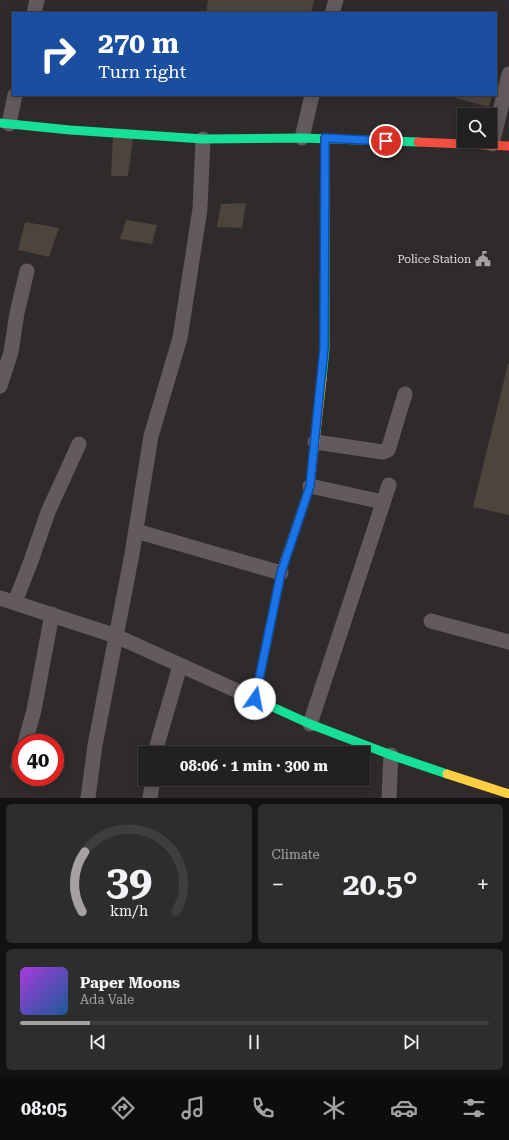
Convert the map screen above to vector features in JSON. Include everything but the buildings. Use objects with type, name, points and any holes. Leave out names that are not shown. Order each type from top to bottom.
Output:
[{"type":"street","points":[[34,12],[37,0]]},
{"type":"street","points":[[332,12],[336,0]]},
{"type":"street","points":[[497,123],[509,74]]},
{"type":"street","points":[[15,96],[4,124],[203,139],[325,138],[457,143]]},
{"type":"street","points":[[302,138],[312,96]]},
{"type":"street","points":[[255,699],[281,573],[310,486],[324,348],[325,138]]},
{"type":"street","points":[[88,798],[95,745],[136,531],[151,436],[180,338],[200,209],[203,139]]},
{"type":"street","points":[[497,145],[509,146]]},
{"type":"street","points":[[0,386],[11,352],[17,313],[27,271]]},
{"type":"street","points":[[315,442],[383,452],[387,451],[404,394]]},
{"type":"street","points":[[15,602],[48,512],[78,444]]},
{"type":"street","points":[[310,724],[389,485]]},
{"type":"street","points":[[310,486],[383,502]]},
{"type":"street","points":[[136,531],[281,573]]},
{"type":"street","points":[[0,598],[116,636],[310,724],[391,755],[509,794]]},
{"type":"street","points":[[27,734],[34,710],[52,614]]},
{"type":"street","points":[[431,621],[509,642]]},
{"type":"street","points":[[157,746],[180,666]]},
{"type":"street","points":[[389,798],[391,755]]},
{"type":"street","points":[[150,798],[152,786]]},
{"type":"traffic: fast","points":[[0,123],[70,130],[203,139],[302,138],[418,142]]},
{"type":"traffic: fast","points":[[322,379],[325,348],[325,138]]},
{"type":"traffic: fast","points":[[283,566],[255,699],[310,724],[391,755],[447,774]]},
{"type":"traffic: slow","points":[[283,566],[310,486],[322,379]]},
{"type":"traffic: slow","points":[[447,774],[509,794]]},
{"type":"traffic: jam","points":[[418,142],[509,146]]},
{"type":"place","name":"Police Station","points":[[483,259]]},
{"type":"route","points":[[255,699],[281,573],[310,486],[324,348],[325,138],[386,141]]}]
